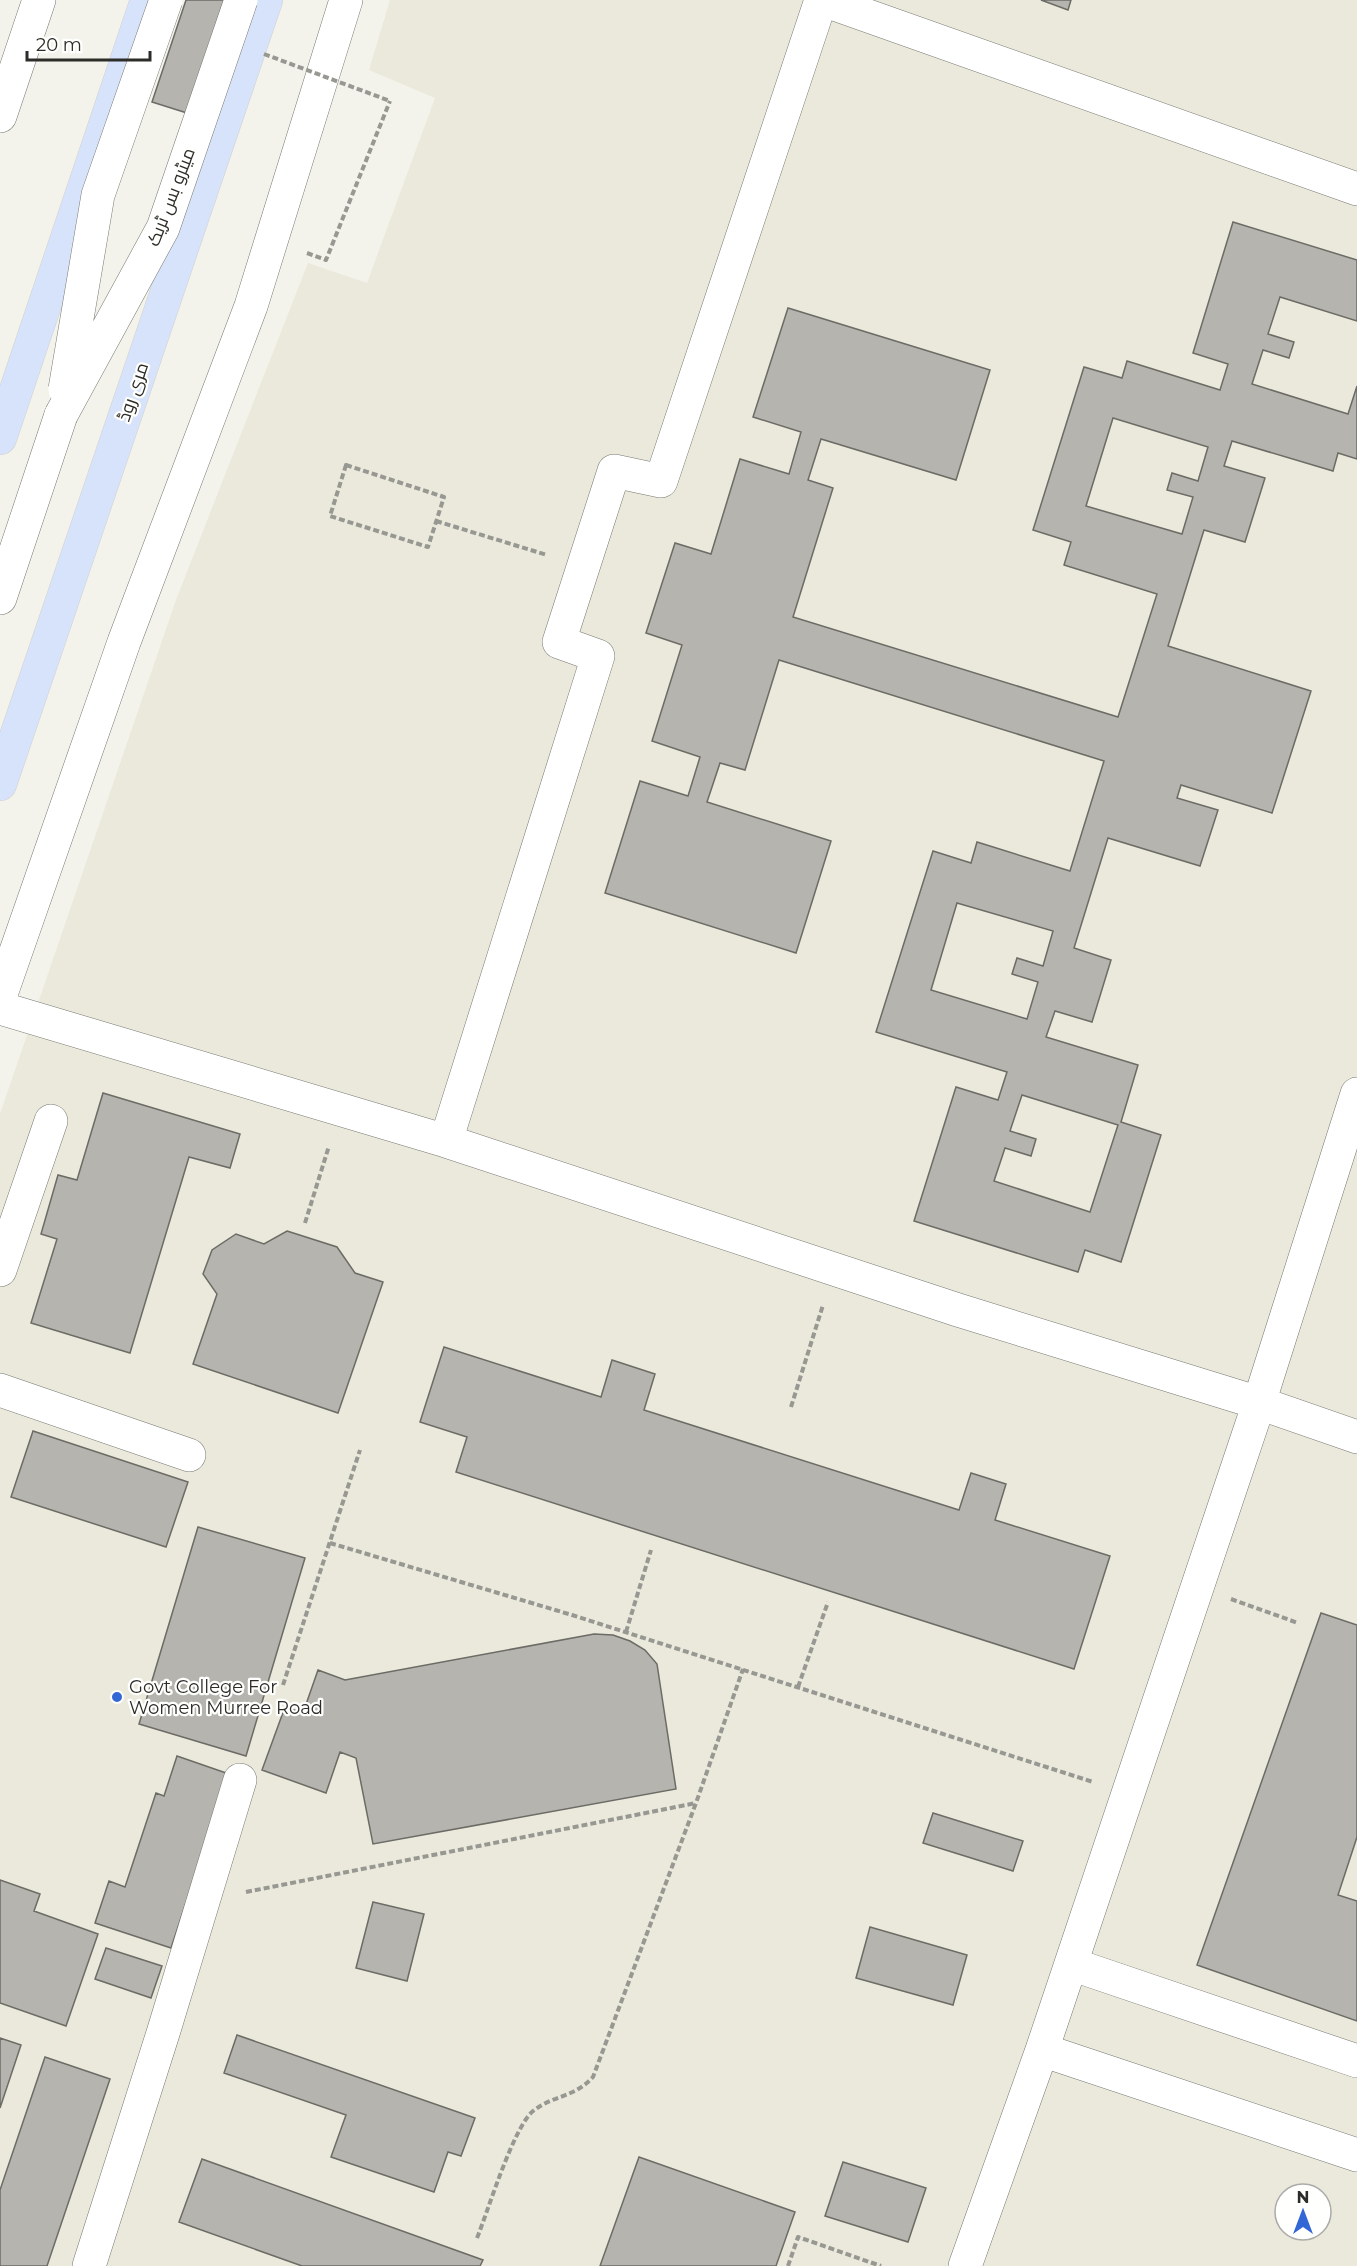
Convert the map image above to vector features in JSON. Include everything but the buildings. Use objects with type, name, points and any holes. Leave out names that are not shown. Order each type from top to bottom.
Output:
[{"type":"main road","points":[[0,438],[147,0]]},
{"type":"main road","name":"مری روڈ","points":[[0,784],[266,0]]},
{"type":"lane","points":[[0,116],[39,0]]},
{"type":"lane","name":"میٹرو بس ٹریک","points":[[0,598],[61,415],[98,195],[165,0]]},
{"type":"lane","name":"میٹرو بس ٹریک","points":[[61,415],[163,228],[241,0]]},
{"type":"lane","points":[[0,997],[124,642],[251,306],[346,0]]},
{"type":"lane","points":[[447,1141],[598,656],[559,642],[614,471],[661,481],[837,2],[1357,189]]},
{"type":"lane","points":[[0,1008],[447,1141],[958,1310],[1259,1403],[1357,1437]]},
{"type":"lane","points":[[965,2266],[1042,2050],[1129,1793],[1259,1403],[1357,1094]]},
{"type":"lane","points":[[0,1270],[51,1121]]},
{"type":"lane","points":[[0,1390],[189,1455]]},
{"type":"lane","points":[[89,2266],[240,1780]]},
{"type":"lane","points":[[1071,1964],[1357,2061]]},
{"type":"lane","points":[[1042,2050],[1357,2155]]},
{"type":"path","points":[[271,241],[326,260],[390,101]]},
{"type":"path","points":[[346,465],[444,497],[436,521],[428,547],[330,516],[346,465]]},
{"type":"path","points":[[436,521],[585,567]]},
{"type":"path","points":[[305,1223],[340,1110]]},
{"type":"path","points":[[791,1407],[834,1269]]},
{"type":"path","points":[[283,1684],[360,1450]]},
{"type":"path","points":[[330,1543],[626,1632],[1129,1793]]},
{"type":"path","points":[[626,1632],[651,1550]]},
{"type":"path","points":[[1197,1587],[1298,1623]]},
{"type":"path","points":[[798,1687],[828,1602]]},
{"type":"path","points":[[477,2238],[519,2130],[532,2112],[548,2102],[584,2087],[593,2076],[696,1803],[743,1670]]},
{"type":"path","points":[[204,1900],[696,1803]]},
{"type":"path","points":[[788,2266],[798,2237],[881,2266]]},
{"type":"shaded area","points":[[390,0],[1357,0],[1357,2266],[0,2266],[0,1114],[176,600],[308,263],[367,283],[435,98],[369,70]]},
{"type":"place","name":"Govt College For Women Murree Road","points":[[117,1697]]}]
